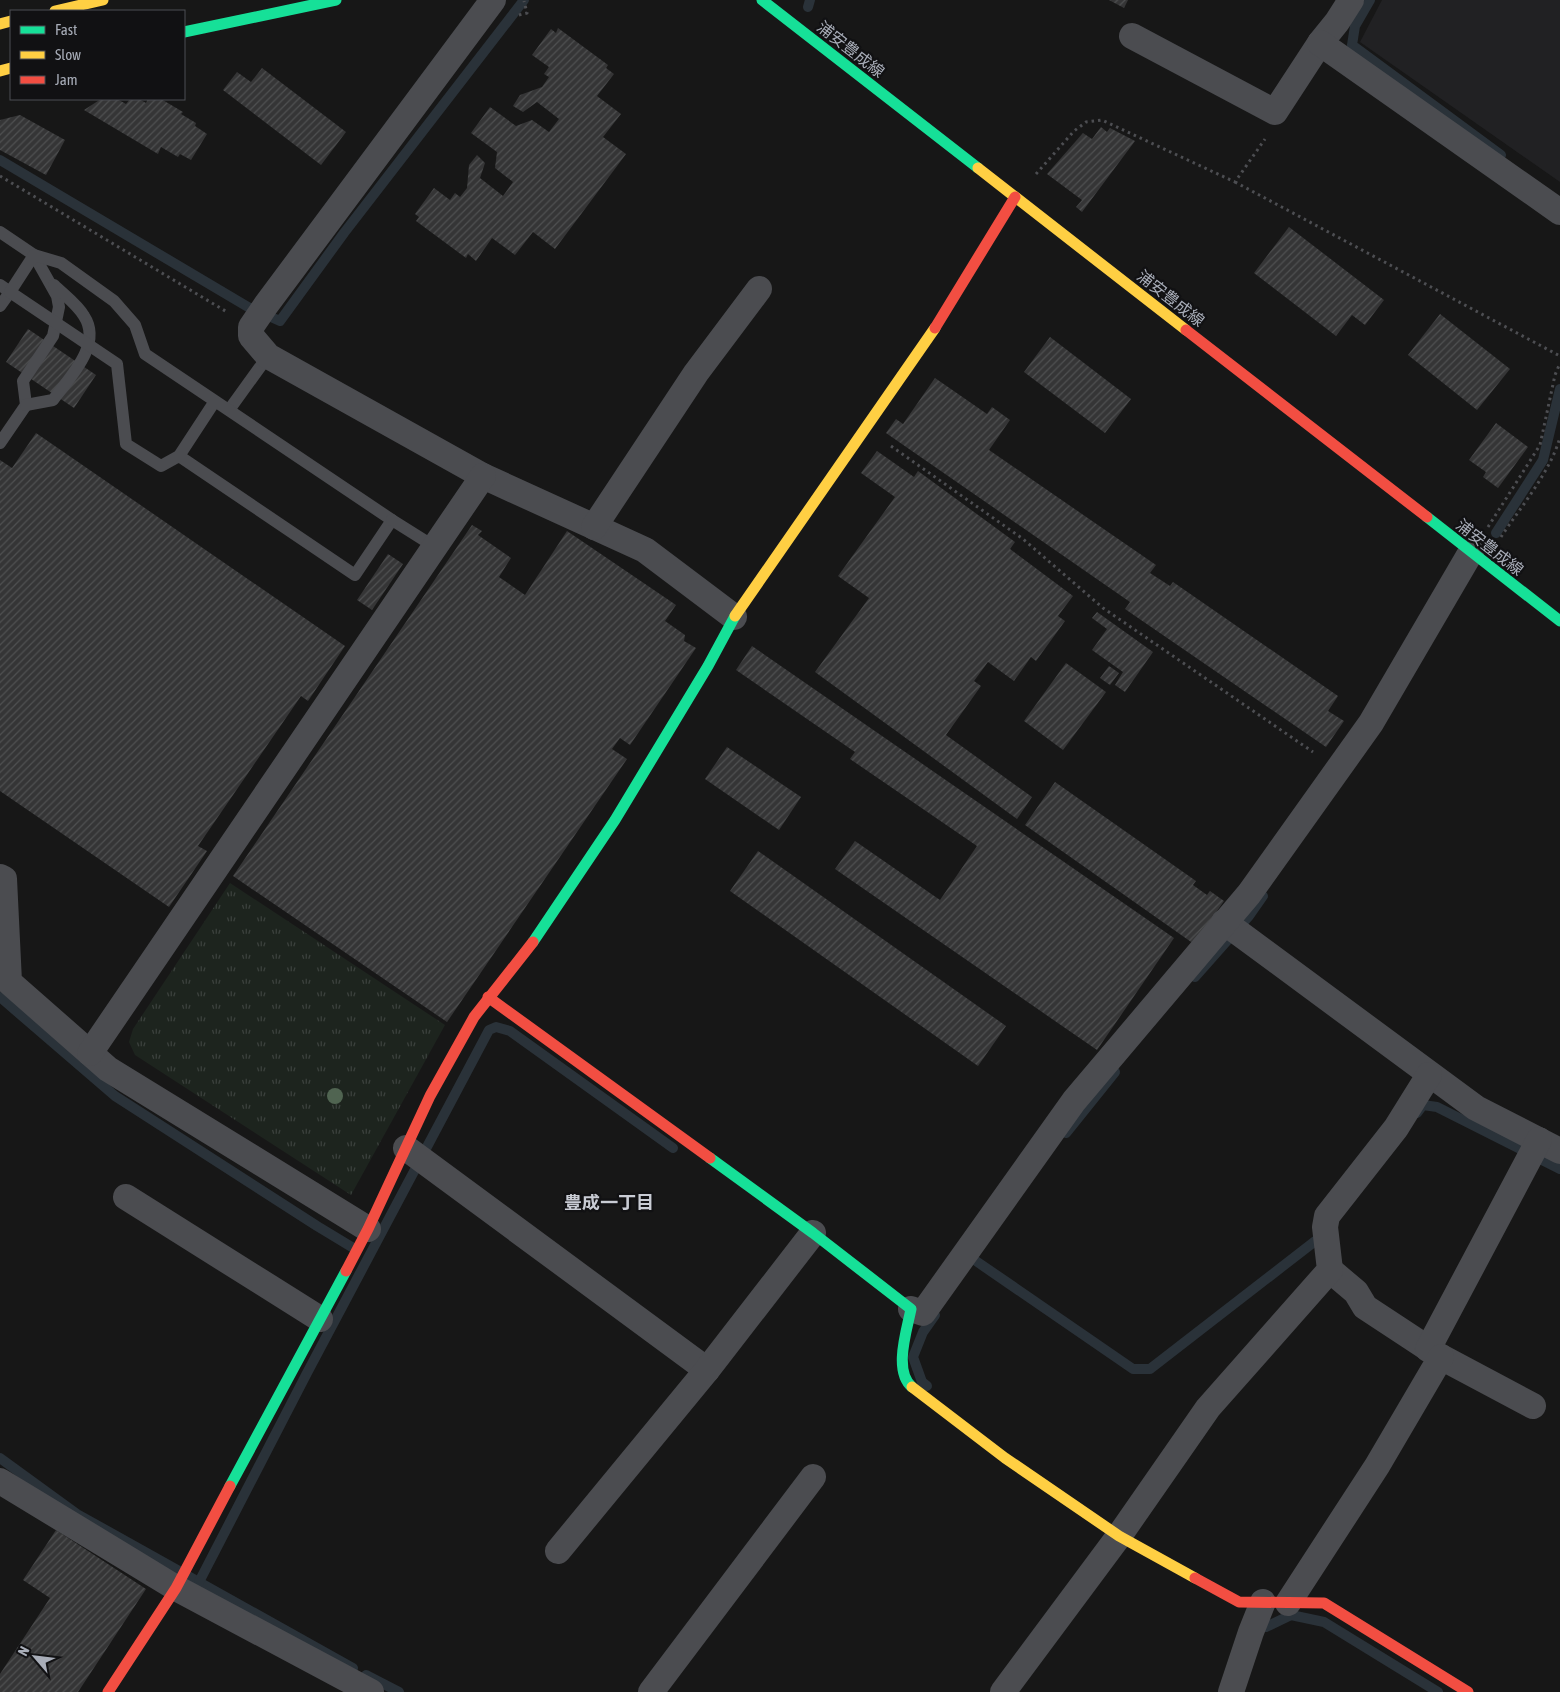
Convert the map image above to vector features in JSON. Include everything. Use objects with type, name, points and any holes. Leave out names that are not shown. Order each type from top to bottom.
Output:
[{"type":"street","points":[[59,10],[103,0]]},
{"type":"street","points":[[185,32],[336,0]]},
{"type":"street","points":[[493,0],[257,317],[251,336],[268,356],[483,476],[645,550],[734,617]]},
{"type":"street","name":"浦安豊成線","points":[[762,0],[1560,621]]},
{"type":"street","points":[[779,0],[782,16]]},
{"type":"street","points":[[1132,36],[1275,112],[1351,0]]},
{"type":"street","points":[[1320,44],[1560,212]]},
{"type":"street","points":[[108,1692],[182,1578],[352,1257],[416,1155],[430,1096],[474,1017],[544,927],[615,820],[708,666],[734,617],[928,340],[1015,197]]},
{"type":"street","points":[[594,527],[696,373],[759,289]]},
{"type":"street","points":[[90,1053],[483,476]]},
{"type":"street","points":[[909,1317],[923,1312],[1074,1101],[1232,928],[1249,894],[1370,723],[1478,558]]},
{"type":"street","points":[[0,877],[4,879],[9,982],[108,1069],[364,1236]]},
{"type":"street","points":[[1231,1692],[1250,1632],[1276,1602],[1377,1466],[1540,1150],[1429,1075],[1413,1060],[1232,928]]},
{"type":"street","points":[[488,997],[909,1317]]},
{"type":"street","points":[[1429,1075],[1396,1128],[1328,1216],[1327,1234],[1330,1270],[1356,1292],[1366,1307],[1435,1353],[1533,1406]]},
{"type":"street","points":[[416,1155],[707,1370]]},
{"type":"street","points":[[126,1197],[320,1319]]},
{"type":"street","points":[[558,1551],[707,1370],[807,1241]]},
{"type":"street","points":[[1003,1692],[1119,1536],[1208,1408],[1330,1270]]},
{"type":"street","points":[[909,1317],[902,1362],[907,1383],[924,1398],[1005,1458],[1119,1536],[1239,1602],[1324,1603],[1468,1692]]},
{"type":"street","points":[[651,1692],[813,1476]]},
{"type":"street","points":[[0,1481],[182,1578],[370,1692]]},
{"type":"lane","points":[[0,232],[34,255],[61,264],[114,301],[135,325],[145,354],[435,547]]},
{"type":"lane","points":[[0,444],[26,405],[23,380],[53,336],[57,324],[59,307],[57,296],[34,255]]},
{"type":"lane","points":[[0,306],[5,289],[34,255]]},
{"type":"lane","points":[[26,405],[53,400],[86,355],[88,345],[89,325],[83,314],[49,280]]},
{"type":"lane","points":[[5,289],[117,364],[126,444],[160,466],[179,456],[215,401]]},
{"type":"lane","points":[[229,410],[268,356]]},
{"type":"lane","points":[[179,456],[355,575],[392,520]]},
{"type":"path","points":[[518,12],[519,15],[528,13],[524,0]]},
{"type":"path","points":[[1235,182],[1274,125],[1275,112]]},
{"type":"path","points":[[1015,197],[1074,131],[1086,122],[1102,120],[1235,182],[1560,356]]},
{"type":"path","points":[[0,176],[257,317]]},
{"type":"path","points":[[1478,558],[1540,445],[1555,375],[1560,363]]},
{"type":"path","points":[[866,429],[1023,539],[1103,608],[1338,769]]},
{"type":"path","points":[[1478,558],[1497,542],[1547,467],[1557,449],[1560,438]]},
{"type":"shaded area","points":[[1382,0],[1560,0],[1560,182],[1360,42]]},
{"type":"green space","points":[[230,883],[445,1025],[351,1195],[135,1055],[129,1042],[133,1029]]},
{"type":"building","points":[[1109,0],[1128,0],[1124,8]]},
{"type":"building","points":[[558,28],[608,65],[606,68],[614,74],[597,96],[621,114],[603,137],[626,154],[555,249],[533,232],[515,255],[492,238],[476,261],[468,254],[466,258],[416,221],[419,217],[415,214],[434,188],[450,200],[455,193],[460,197],[467,188],[469,165],[477,155],[485,163],[480,178],[503,196],[513,182],[495,168],[497,152],[471,133],[490,107],[516,126],[532,120],[549,132],[559,119],[537,102],[523,112],[513,106],[520,95],[542,87],[549,77],[544,74],[549,67],[532,55],[551,29],[556,33]]},
{"type":"building","points":[[262,68],[346,132],[321,165],[223,90],[237,72],[251,82]]},
{"type":"building","points":[[99,100],[119,100],[126,104],[129,100],[141,100],[146,103],[148,100],[163,100],[183,112],[181,114],[196,123],[195,126],[207,134],[191,160],[180,154],[178,157],[161,147],[158,154],[84,110]]},
{"type":"building","points":[[20,115],[65,140],[46,175],[0,150],[0,120]]},
{"type":"building","points":[[1101,127],[1107,132],[1110,128],[1135,141],[1082,212],[1076,207],[1082,200],[1047,174],[1083,133],[1092,139]]},
{"type":"building","points":[[1289,227],[1384,300],[1365,325],[1352,315],[1336,336],[1254,273]]},
{"type":"building","points":[[1440,314],[1510,369],[1477,410],[1408,355]]},
{"type":"building","points":[[28,329],[96,375],[74,408],[6,362]]},
{"type":"building","points":[[1050,337],[1131,399],[1105,433],[1024,372]]},
{"type":"building","points":[[935,378],[987,414],[992,407],[1010,420],[989,450],[1156,565],[1150,573],[1170,586],[1173,582],[1338,696],[1328,711],[1344,721],[1326,747],[1125,609],[1130,602],[886,433],[896,419],[903,424]]},
{"type":"building","points":[[1496,423],[1528,447],[1498,488],[1483,477],[1486,472],[1469,460]]},
{"type":"building","points":[[36,433],[345,646],[308,701],[301,696],[198,846],[207,851],[169,907],[0,791],[0,460],[12,468]]},
{"type":"building","points":[[877,451],[914,477],[918,471],[1015,542],[1010,549],[1073,596],[1058,616],[1065,621],[1036,661],[1031,657],[1014,681],[988,662],[974,681],[981,686],[946,735],[1032,797],[1017,819],[815,672],[869,598],[838,576],[895,497],[861,473]]},
{"type":"building","points":[[472,525],[482,531],[478,535],[511,558],[499,577],[525,595],[567,531],[676,605],[665,621],[685,635],[684,641],[696,648],[630,745],[620,738],[612,749],[627,759],[447,1022],[233,876]]},
{"type":"building","points":[[388,554],[403,564],[372,610],[357,600]]},
{"type":"building","points":[[1097,612],[1153,652],[1125,692],[1115,685],[1123,672],[1092,650],[1107,629],[1092,618]]},
{"type":"building","points":[[752,646],[1174,938],[1097,1050],[835,869],[855,841],[940,900],[977,846],[850,759],[855,752],[736,670]]},
{"type":"building","points":[[1066,663],[1106,692],[1063,750],[1024,721]]},
{"type":"building","points":[[1109,666],[1119,673],[1110,685],[1100,678]]},
{"type":"building","points":[[727,747],[801,797],[779,830],[705,779]]},
{"type":"building","points":[[1055,782],[1196,881],[1193,885],[1207,895],[1210,891],[1224,901],[1194,944],[1025,825]]},
{"type":"building","points":[[758,851],[1006,1026],[978,1066],[730,891]]},
{"type":"building","points":[[56,1530],[146,1589],[78,1692],[0,1692],[0,1674],[50,1598],[23,1580]]},
{"type":"waterway","points":[[0,160],[248,307],[280,321],[344,233],[524,0]]},
{"type":"waterway","points":[[808,7],[810,0]]},
{"type":"waterway","points":[[1370,0],[1355,26],[1352,45],[1501,155]]},
{"type":"waterway","points":[[1496,533],[1543,460],[1560,389]]},
{"type":"waterway","points":[[1195,977],[1249,916],[1263,896]]},
{"type":"waterway","points":[[0,997],[115,1096],[355,1249]]},
{"type":"waterway","points":[[199,1582],[307,1373],[489,1030],[496,1027],[510,1031],[673,1148]]},
{"type":"waterway","points":[[1066,1133],[1115,1072]]},
{"type":"waterway","points":[[1417,1113],[1423,1105],[1437,1107],[1560,1169]]},
{"type":"waterway","points":[[976,1261],[1133,1369],[1150,1369],[1323,1235]]},
{"type":"waterway","points":[[927,1386],[922,1382],[913,1357],[923,1332],[935,1315]]},
{"type":"waterway","points":[[0,1458],[77,1514],[353,1668]]},
{"type":"waterway","points":[[1266,1627],[1291,1615],[1324,1622],[1438,1692]]},
{"type":"waterway","points":[[366,1675],[399,1692]]},
{"type":"traffic: fast","points":[[185,32],[336,0]]},
{"type":"traffic: fast","points":[[762,0],[978,168]]},
{"type":"traffic: fast","points":[[1427,517],[1560,621]]},
{"type":"traffic: fast","points":[[533,942],[615,820],[708,666],[735,616]]},
{"type":"traffic: fast","points":[[710,1158],[813,1233],[911,1309],[902,1361],[906,1380],[912,1387]]},
{"type":"traffic: fast","points":[[230,1486],[346,1271]]},
{"type":"traffic: slow","points":[[59,10],[103,0]]},
{"type":"traffic: slow","points":[[0,24],[10,21]]},
{"type":"traffic: slow","points":[[0,71],[10,68]]},
{"type":"traffic: slow","points":[[978,168],[1186,330]]},
{"type":"traffic: slow","points":[[735,616],[935,328]]},
{"type":"traffic: slow","points":[[912,1387],[1005,1458],[1119,1536],[1195,1578]]},
{"type":"traffic: jam","points":[[935,328],[1015,197]]},
{"type":"traffic: jam","points":[[1186,330],[1427,517]]},
{"type":"traffic: jam","points":[[346,1271],[368,1229],[430,1096],[474,1017],[533,942]]},
{"type":"traffic: jam","points":[[488,997],[710,1158]]},
{"type":"traffic: jam","points":[[108,1692],[176,1588],[230,1486]]},
{"type":"traffic: jam","points":[[1195,1578],[1239,1602],[1324,1603],[1468,1692]]},
{"type":"district","name":"豊成一丁目","points":[[609,1203]]}]
